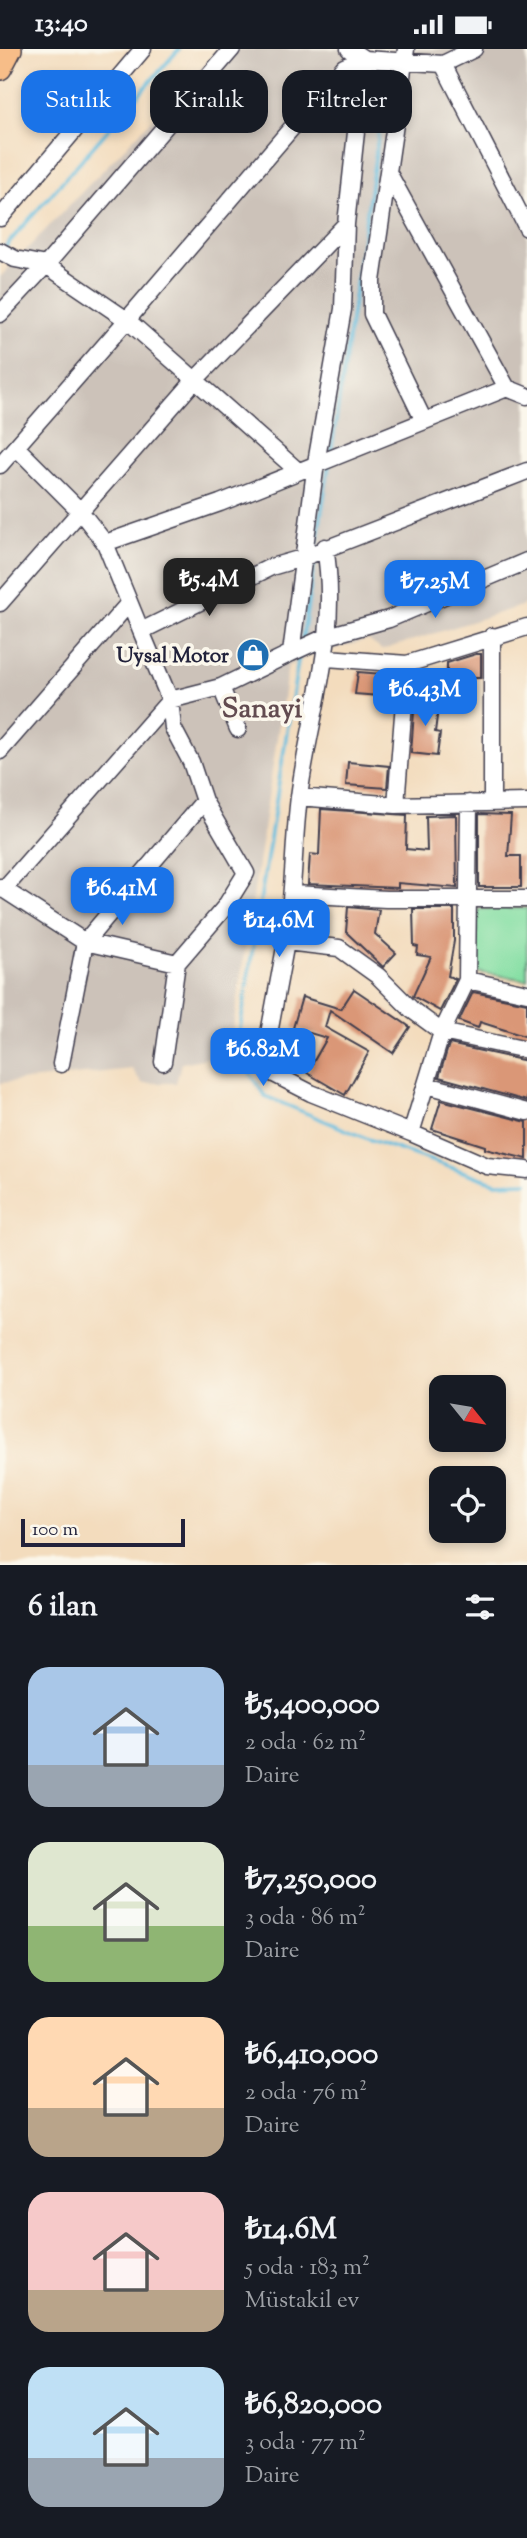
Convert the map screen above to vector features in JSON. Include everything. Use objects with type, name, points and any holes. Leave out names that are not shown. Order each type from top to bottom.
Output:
[{"type":"highway","points":[[0,68],[10,49]]},
{"type":"street","points":[[0,218],[143,49]]},
{"type":"street","points":[[0,314],[46,265],[232,49]]},
{"type":"street","points":[[348,49],[367,59]]},
{"type":"street","points":[[0,465],[344,67],[367,59],[403,57],[443,64],[474,49]]},
{"type":"street","points":[[403,57],[372,281],[372,314],[424,421]]},
{"type":"street","points":[[292,652],[317,463],[343,309],[346,224],[367,59]]},
{"type":"street","points":[[443,64],[527,228]]},
{"type":"street","points":[[388,172],[507,387],[527,396]]},
{"type":"street","points":[[0,603],[195,380],[346,224]]},
{"type":"street","points":[[0,251],[15,259],[46,265],[127,320],[298,471]]},
{"type":"street","points":[[105,543],[220,503],[507,387]]},
{"type":"street","points":[[16,447],[80,511],[105,543],[170,700],[173,728],[191,762],[204,801],[246,873],[225,907],[177,963],[163,1062]]},
{"type":"street","points":[[141,631],[271,567],[303,558],[527,471]]},
{"type":"street","points":[[324,548],[331,582],[327,659],[299,797],[294,894],[268,1039],[272,1073],[311,1093],[487,1166],[527,1170]]},
{"type":"street","points":[[177,963],[85,942],[2,889],[170,700],[221,687],[327,637],[389,619],[527,561]]},
{"type":"street","points":[[0,751],[129,603]]},
{"type":"street","points":[[327,659],[407,664],[527,627]]},
{"type":"street","points":[[492,636],[492,801]]},
{"type":"street","points":[[396,804],[407,664]]},
{"type":"street","points":[[221,687],[238,729]]},
{"type":"street","points":[[299,797],[396,804],[527,802]]},
{"type":"street","points":[[61,1064],[85,942],[204,801]]},
{"type":"street","points":[[411,1133],[442,1032],[467,980],[469,803]]},
{"type":"street","points":[[294,894],[386,899],[527,899]]},
{"type":"street","points":[[286,942],[339,948],[378,976],[412,1010],[442,1032],[527,1050]]},
{"type":"street","points":[[467,980],[527,993]]},
{"type":"street","points":[[427,1085],[527,1112]]},
{"type":"shaded area","points":[[220,49],[527,49],[527,604],[382,650],[368,640],[316,654],[288,666],[229,1054],[181,1063],[176,1083],[142,1083],[132,1069],[0,1083],[0,277],[150,122],[150,133],[268,133],[268,70],[200,70]]},
{"type":"green space","points":[[527,908],[527,980],[477,972],[473,968],[478,909]]},
{"type":"building","points":[[481,654],[481,678],[447,678],[447,663]]},
{"type":"building","points":[[358,672],[395,675],[392,697],[355,694]]},
{"type":"building","points":[[415,698],[439,701],[435,732],[440,733],[437,756],[411,753]]},
{"type":"building","points":[[348,762],[389,766],[387,788],[346,785]]},
{"type":"building","points":[[321,809],[407,815],[406,849],[427,851],[426,816],[456,815],[457,888],[398,883],[398,888],[308,884],[310,854],[319,855]]},
{"type":"building","points":[[479,814],[511,815],[508,856],[521,856],[521,887],[479,887]]},
{"type":"building","points":[[348,907],[379,910],[375,934],[396,953],[383,967],[346,932]]},
{"type":"building","points":[[413,909],[454,909],[454,941],[448,976],[456,979],[440,1011],[413,996],[431,957],[417,955],[418,947],[414,946]]},
{"type":"building","points":[[354,989],[410,1027],[393,1053],[330,1010],[325,1027],[369,1052],[345,1095],[307,1073],[327,1038],[293,1028],[302,997],[341,1009]]},
{"type":"building","points":[[473,992],[527,1003],[527,1037],[480,1022],[478,1028],[459,1021]]},
{"type":"building","points":[[449,1044],[527,1061],[527,1101],[439,1077]]},
{"type":"building","points":[[441,1100],[527,1122],[527,1159],[485,1149],[485,1146],[432,1129]]},
{"type":"waterway","points":[[4,248],[179,49]]},
{"type":"waterway","points":[[331,454],[389,64]]},
{"type":"waterway","points":[[316,548],[329,465]]},
{"type":"waterway","points":[[302,641],[315,559]]},
{"type":"waterway","points":[[299,655],[240,1029],[246,1067],[265,1096],[368,1139],[496,1183],[527,1182]]},
{"type":"place","name":"Uysal Motor","points":[[253,655]]},
{"type":"district","name":"Sanayi","points":[[262,707]]}]
